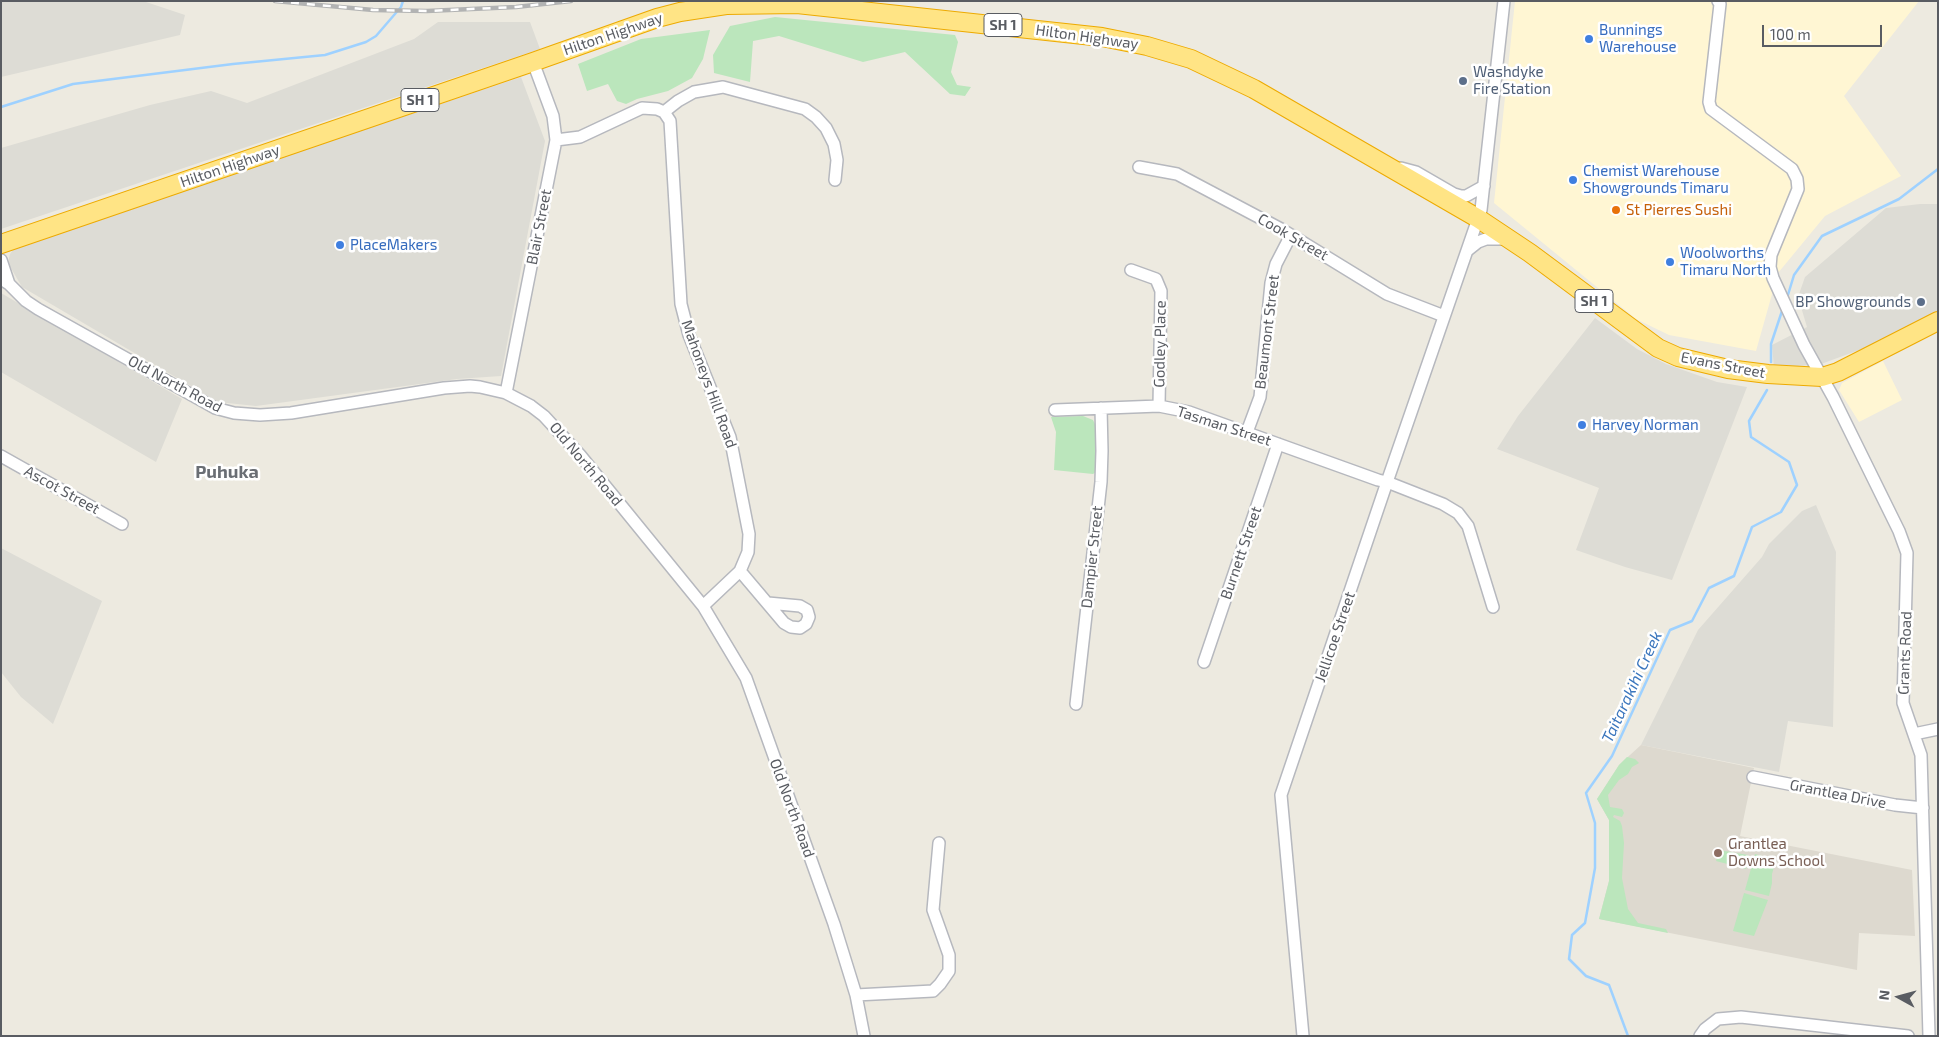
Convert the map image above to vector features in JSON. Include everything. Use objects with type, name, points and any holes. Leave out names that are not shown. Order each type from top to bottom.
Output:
[{"type":"highway","name":"Hilton Highway","points":[[1,244],[657,18],[702,8],[750,3],[820,5],[1102,37],[1170,52],[1213,68],[1254,89],[1479,219]]},
{"type":"highway","name":"Evans Street","points":[[1479,219],[1666,352],[1694,361],[1737,370],[1789,376],[1822,377],[1840,371],[1938,321]]},
{"type":"street","name":"Jellicoe Street","points":[[1302,1036],[1281,796],[1387,482],[1479,219],[1504,1]]},
{"type":"street","name":"Grants Road","points":[[1718,1],[1720,4],[1709,102],[1711,109],[1792,169],[1797,179],[1798,189],[1771,254],[1770,267],[1772,278],[1794,326],[1822,377],[1899,531],[1907,553],[1903,703],[1921,755],[1929,1036]]},
{"type":"street","name":"Blair Street","points":[[506,393],[556,140],[553,116],[533,62]]},
{"type":"street","points":[[556,140],[580,137],[642,108],[657,108],[664,112],[694,92],[723,87],[738,89],[805,110],[816,117],[826,128],[834,144],[837,160],[836,180]]},
{"type":"street","name":"Mahoneys Hill Road","points":[[664,112],[672,128],[674,201],[681,304],[684,321],[730,436],[747,517],[749,545],[740,571],[703,606]]},
{"type":"street","points":[[1387,165],[1416,172],[1454,194],[1461,196],[1466,196],[1484,186]]},
{"type":"street","name":"Cook Street","points":[[1139,166],[1177,174],[1291,235],[1387,294],[1444,316]]},
{"type":"street","name":"Beaumont Street","points":[[1247,432],[1260,397],[1271,283],[1276,264],[1291,235]]},
{"type":"street","points":[[1467,251],[1478,242],[1486,239],[1510,240]]},
{"type":"street","name":"Old North Road","points":[[1,260],[5,282],[26,301],[214,408],[234,413],[260,415],[290,413],[458,386],[480,387],[506,393],[531,406],[544,416],[564,436],[703,606],[746,678],[834,924],[856,994],[864,1036]]},
{"type":"street","name":"Godley Place","points":[[1131,270],[1156,279],[1161,291],[1159,406]]},
{"type":"street","name":"Tasman Street","points":[[1055,410],[1159,406],[1200,415],[1443,504],[1458,513],[1468,526],[1493,607]]},
{"type":"street","name":"Dampier Street","points":[[1076,704],[1101,476],[1102,408]]},
{"type":"street","name":"Burnett Street","points":[[1204,662],[1278,444]]},
{"type":"street","name":"Ascot Street","points":[[1,456],[122,524]]},
{"type":"street","points":[[740,571],[768,603]]},
{"type":"street","points":[[1914,734],[1938,728]]},
{"type":"street","name":"Grantlea Drive","points":[[1753,778],[1896,806],[1923,808]]},
{"type":"street","points":[[856,994],[933,991],[949,971],[950,955],[934,910],[939,843]]},
{"type":"street","points":[[1700,1036],[1705,1029],[1718,1019],[1741,1017],[1908,1036]]},
{"type":"shaded area","points":[[1,1],[143,1],[185,15],[180,35],[1,77]]},
{"type":"shaded area","points":[[1515,1],[1919,1],[1844,96],[1901,176],[1825,216],[1778,273],[1756,351],[1669,335],[1636,319],[1494,203]]},
{"type":"shaded area","points":[[438,22],[530,22],[540,49],[1,229],[1,148],[150,105],[211,91],[247,103],[414,39]]},
{"type":"shaded area","points":[[521,77],[545,141],[501,376],[457,379],[256,406],[218,402],[22,287],[8,263],[10,254],[15,247]]},
{"type":"shaded area","points":[[1938,204],[1938,314],[1892,338],[1821,364],[1774,368],[1772,345],[1807,327],[1798,297],[1805,277],[1886,208]]},
{"type":"shaded area","points":[[1,293],[182,399],[156,462],[1,372]]},
{"type":"shaded area","points":[[1595,318],[1637,349],[1666,364],[1717,382],[1747,387],[1672,580],[1625,567],[1576,550],[1599,488],[1497,449],[1518,416]]},
{"type":"shaded area","points":[[1883,361],[1902,400],[1859,422],[1839,390],[1842,383]]},
{"type":"shaded area","points":[[1816,505],[1836,552],[1833,727],[1788,721],[1779,772],[1641,745],[1698,630],[1762,557],[1769,544],[1802,511]]},
{"type":"shaded area","points":[[1,548],[102,601],[53,724],[21,697],[1,672]]},
{"type":"shaded area","name":"Grantlea Downs School","points":[[1641,745],[1754,768],[1740,836],[1912,870],[1915,936],[1859,933],[1857,970],[1599,919],[1609,881],[1609,820],[1597,799],[1619,765]]},
{"type":"green space","points":[[775,17],[955,35],[958,42],[951,72],[957,85],[971,87],[965,96],[950,94],[905,52],[863,62],[779,36],[753,41],[750,82],[714,73],[713,55],[730,26]]},
{"type":"green space","points":[[710,30],[703,59],[692,78],[668,91],[637,99],[626,104],[617,101],[608,84],[587,91],[578,64],[641,39]]},
{"type":"green space","points":[[1083,416],[1093,420],[1095,424],[1096,472],[1093,474],[1054,470],[1056,432],[1051,417]]},
{"type":"green space","points":[[1627,757],[1635,759],[1639,763],[1619,780],[1608,795],[1610,807],[1622,809],[1624,813],[1622,817],[1614,815],[1613,817],[1620,821],[1622,826],[1624,843],[1622,878],[1628,909],[1638,923],[1666,929],[1668,933],[1599,919],[1609,881],[1609,820],[1597,799],[1619,765]]},
{"type":"green space","points":[[1719,850],[1748,855],[1746,869],[1716,861]]},
{"type":"green space","points":[[1755,854],[1776,860],[1769,896],[1745,890]]},
{"type":"green space","points":[[1744,893],[1768,900],[1754,936],[1733,931]]},
{"type":"waterway","points":[[1,107],[73,84],[233,64],[325,55],[366,42],[376,36],[401,7],[403,1]]},
{"type":"waterway","name":"Taitarakihi Creek","points":[[1787,298],[1794,275],[1822,236],[1899,199],[1938,169]]},
{"type":"waterway","name":"Taitarakihi Creek","points":[[1771,362],[1771,344],[1783,308]]},
{"type":"waterway","name":"Taitarakihi Creek","points":[[1628,1036],[1609,985],[1586,976],[1569,959],[1572,935],[1585,923],[1595,868],[1595,823],[1586,793],[1612,756],[1670,630],[1692,621],[1709,588],[1734,576],[1752,527],[1781,512],[1797,485],[1789,462],[1751,437],[1749,421],[1767,390]]},
{"type":"railway","points":[[275,1],[373,10],[427,11],[516,7],[571,1]]},
{"type":"place","name":"Bunnings Warehouse","points":[[1589,39]]},
{"type":"place","name":"Washdyke Fire Station","points":[[1463,81]]},
{"type":"place","name":"Chemist Warehouse Showgrounds Timaru","points":[[1573,180]]},
{"type":"place","name":"St Pierres Sushi","points":[[1616,210]]},
{"type":"place","name":"PlaceMakers","points":[[340,245]]},
{"type":"place","name":"Woolworths Timaru North","points":[[1670,262]]},
{"type":"place","name":"BP Showgrounds","points":[[1921,302]]},
{"type":"place","name":"Harvey Norman","points":[[1582,425]]},
{"type":"place","name":"Grantlea Downs School","points":[[1718,853]]},
{"type":"district","name":"Puhuka","points":[[227,472]]}]
